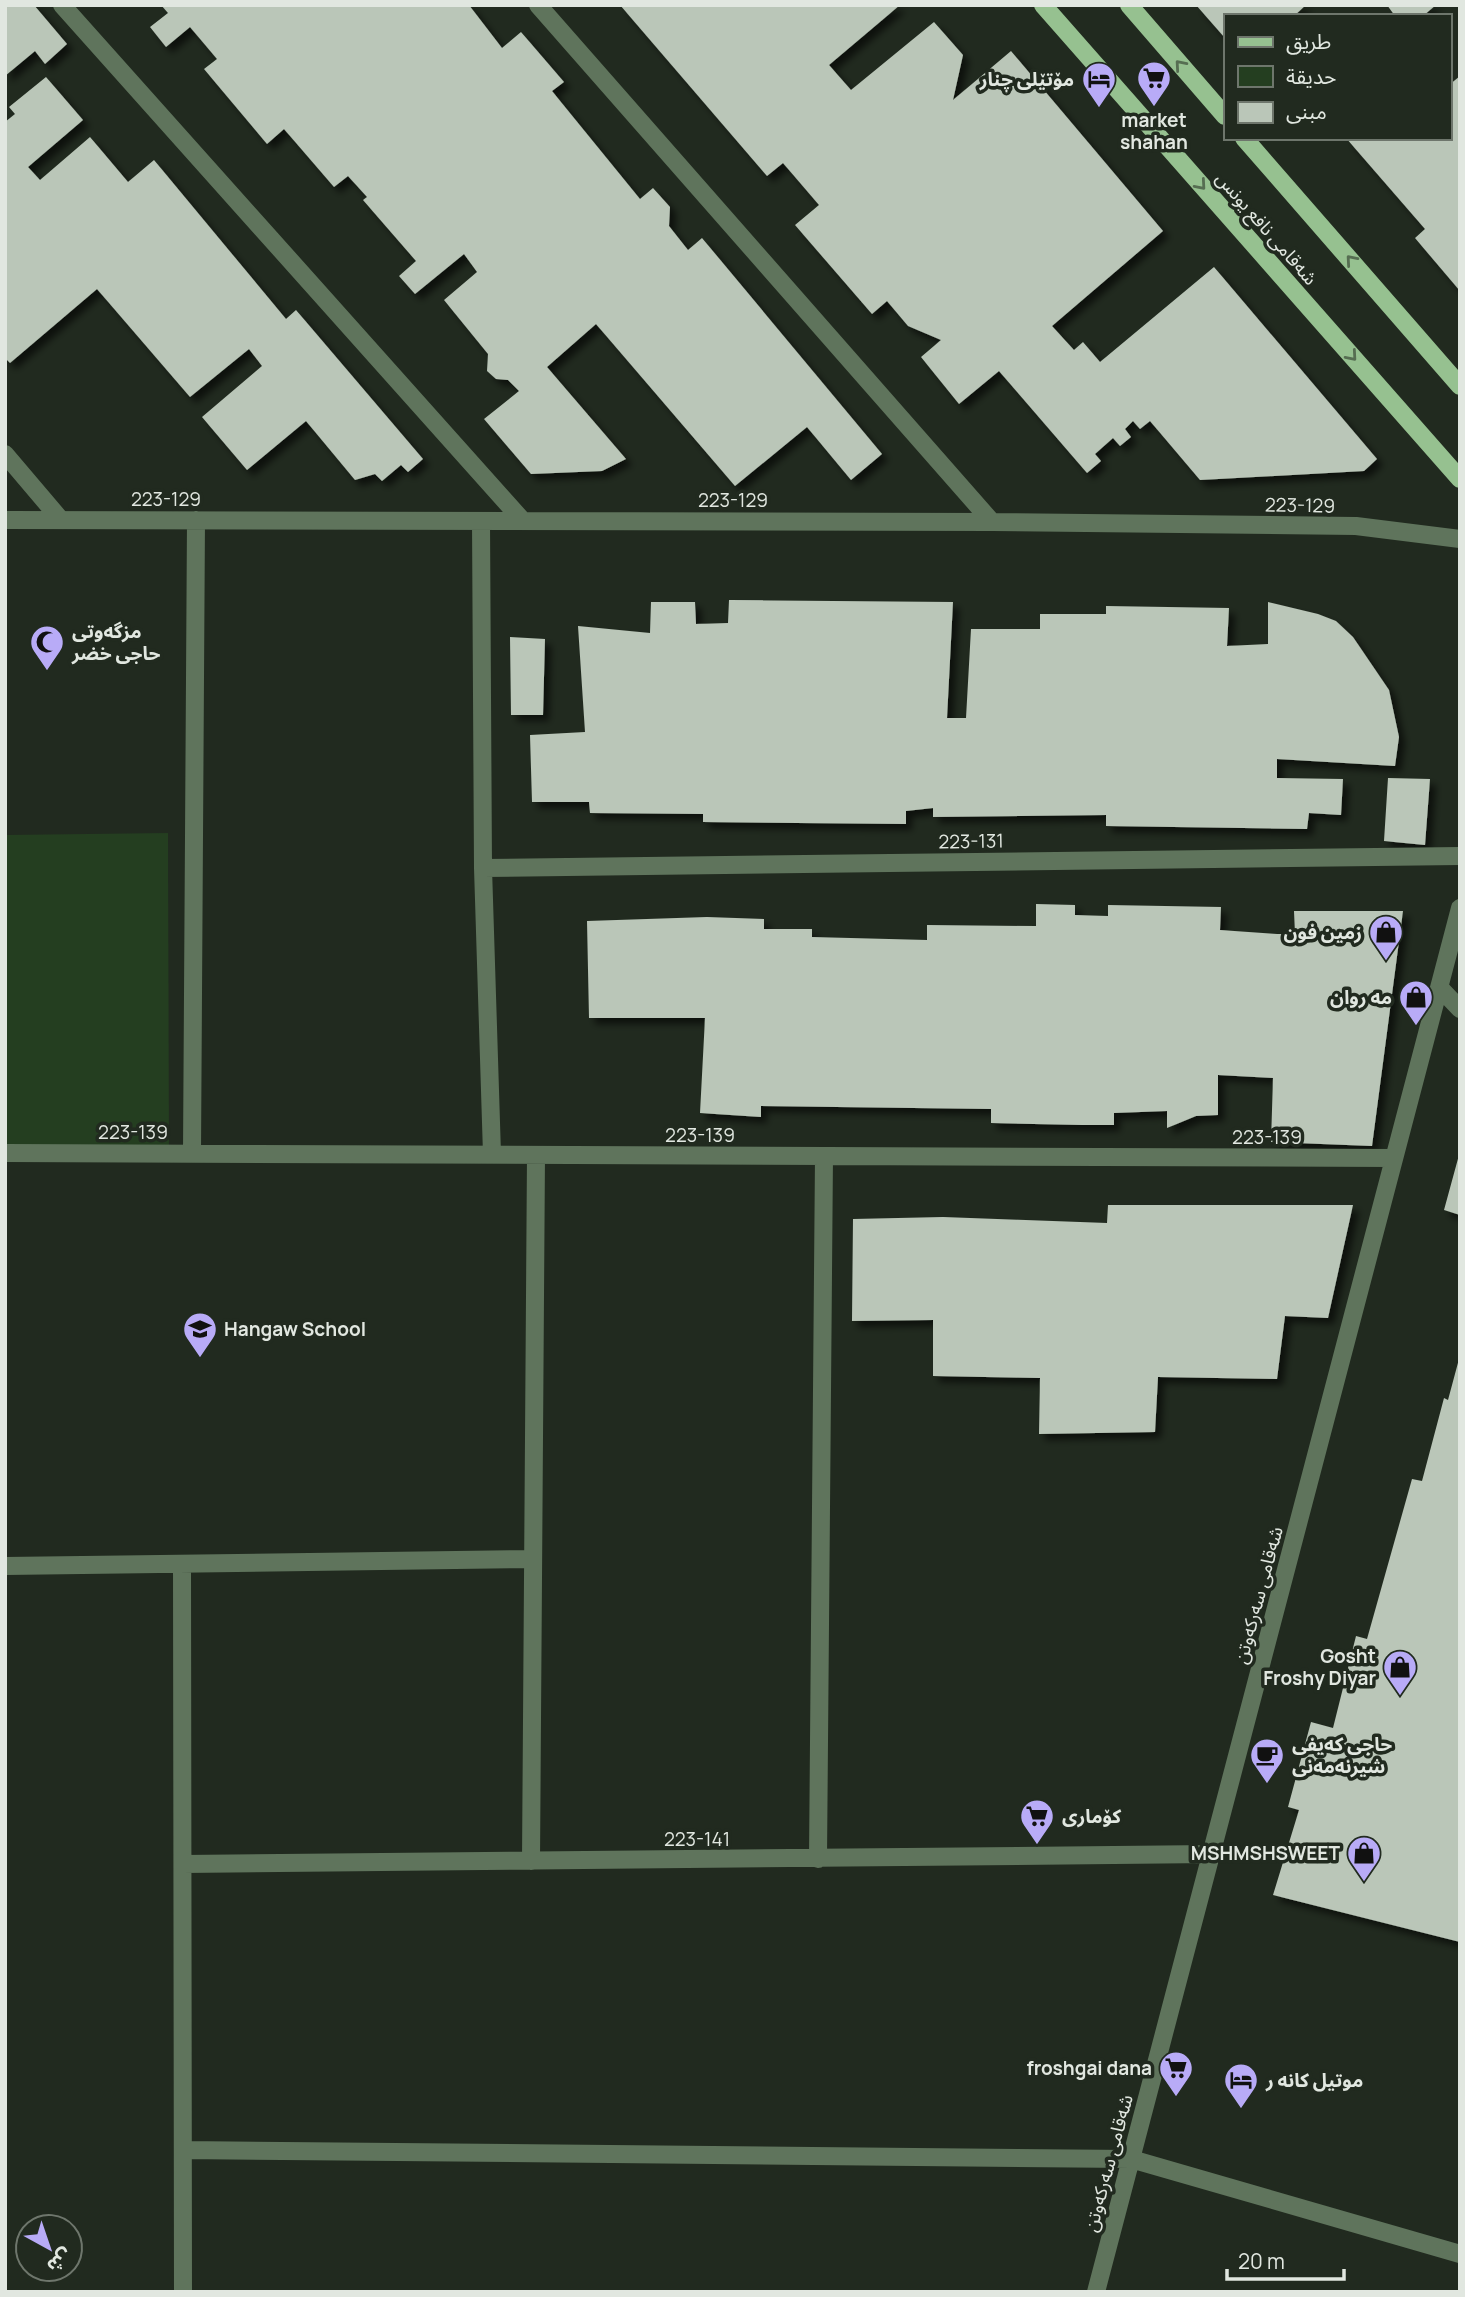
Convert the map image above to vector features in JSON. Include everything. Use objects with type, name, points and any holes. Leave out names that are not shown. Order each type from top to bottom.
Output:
[{"type":"main road","name":"شەقامی نافع یونس","points":[[1043,5],[1460,479]]},
{"type":"main road","points":[[1129,5],[1224,115]]},
{"type":"main road","points":[[1246,140],[1460,386]]},
{"type":"street","points":[[62,5],[523,521]]},
{"type":"street","points":[[538,5],[992,522]]},
{"type":"street","points":[[5,454],[61,520]]},
{"type":"street","name":"223-129","points":[[5,520],[992,522],[1356,526],[1460,538]]},
{"type":"street","points":[[192,1153],[196,520]]},
{"type":"street","points":[[481,521],[483,868],[492,1154]]},
{"type":"street","name":"223-131","points":[[483,868],[1460,856]]},
{"type":"street","name":"شەقامی سەرکەوتن","points":[[1096,2292],[1460,908]]},
{"type":"street","points":[[1439,987],[1460,1009]]},
{"type":"street","name":"223-139","points":[[5,1153],[1394,1158]]},
{"type":"street","points":[[531,1861],[536,1155]]},
{"type":"street","points":[[818,1859],[824,1156]]},
{"type":"street","points":[[5,1566],[532,1559]]},
{"type":"street","points":[[182,1565],[184,2292]]},
{"type":"street","name":"223-141","points":[[183,1864],[1211,1854]]},
{"type":"street","points":[[183,2150],[1131,2159],[1460,2255]]},
{"type":"green space","points":[[168,833],[169,1152],[5,1153],[5,835]]},
{"type":"building","points":[[5,5],[34,5],[67,44],[45,64],[35,51],[5,76]]},
{"type":"building","points":[[161,5],[469,5],[502,48],[521,32],[564,82],[552,91],[640,199],[653,188],[670,207],[669,226],[688,250],[702,238],[882,454],[851,480],[807,427],[735,486],[596,324],[547,367],[626,459],[602,471],[531,474],[484,419],[519,391],[508,380],[496,379],[487,371],[488,354],[444,300],[477,272],[464,254],[415,294],[399,276],[416,261],[363,200],[367,197],[348,176],[334,187],[284,129],[267,144],[204,69],[217,59],[190,27],[166,47],[150,27],[168,13]]},
{"type":"building","points":[[620,5],[900,5],[829,65],[851,90],[934,22],[963,55],[953,100],[1011,51],[1163,231],[1052,326],[1074,350],[1083,342],[1100,362],[1214,267],[1377,459],[1364,471],[1200,480],[1150,421],[1140,429],[1133,421],[1125,429],[1131,437],[1120,446],[1113,438],[1095,454],[1101,461],[1087,473],[999,371],[959,404],[921,357],[941,340],[908,326],[887,301],[872,314],[795,225],[819,205],[783,163],[767,176]]},
{"type":"building","points":[[1196,5],[1306,5],[1296,14],[1224,14],[1224,37]]},
{"type":"building","points":[[1387,5],[1436,5],[1425,14],[1394,14]]},
{"type":"building","points":[[1460,76],[1460,291],[1415,238],[1425,229],[1348,140],[1451,140],[1451,83]]},
{"type":"building","points":[[46,77],[83,120],[28,167],[40,180],[90,137],[128,182],[154,160],[286,319],[296,310],[423,459],[408,472],[401,465],[382,481],[375,474],[355,480],[306,421],[247,470],[202,417],[262,366],[249,349],[190,397],[97,289],[10,363],[5,358],[5,122],[15,114],[9,107]]},
{"type":"building","points":[[729,600],[953,602],[947,718],[966,718],[971,629],[1040,629],[1040,614],[1106,614],[1106,606],[1229,608],[1227,646],[1268,644],[1268,602],[1318,614],[1336,621],[1353,637],[1389,690],[1399,737],[1395,766],[1277,759],[1277,778],[1343,779],[1341,815],[1309,813],[1307,829],[1106,826],[1106,815],[933,817],[933,808],[906,811],[906,824],[703,822],[703,814],[590,813],[589,802],[532,802],[530,735],[585,732],[578,626],[650,633],[651,602],[695,602],[696,624],[728,623]]},
{"type":"building","points":[[510,637],[545,639],[543,715],[511,715]]},
{"type":"building","points":[[1388,778],[1430,779],[1425,845],[1384,841]]},
{"type":"building","points":[[1036,904],[1075,905],[1075,915],[1108,916],[1108,905],[1221,907],[1220,930],[1277,934],[1295,934],[1294,911],[1403,911],[1372,1146],[1271,1142],[1273,1078],[1218,1075],[1218,1115],[1196,1116],[1167,1128],[1167,1111],[1114,1113],[1114,1125],[991,1123],[991,1109],[761,1106],[761,1117],[700,1113],[705,1018],[589,1018],[587,921],[707,917],[764,919],[764,929],[812,929],[812,937],[927,940],[927,925],[1036,926]]},
{"type":"building","points":[[1460,1155],[1460,1215],[1444,1210]]},
{"type":"building","points":[[1108,1205],[1353,1205],[1328,1318],[1285,1316],[1277,1379],[1158,1377],[1155,1432],[1039,1434],[1040,1378],[933,1376],[933,1320],[852,1321],[853,1219],[943,1217],[1107,1223]]},
{"type":"building","points":[[1459,1359],[1460,1942],[1273,1895],[1299,1810],[1288,1807],[1311,1722],[1333,1728],[1356,1636],[1367,1639],[1412,1479],[1422,1481],[1444,1398],[1448,1400]]},
{"type":"place","name":"market shahan","points":[[1154,108]]},
{"type":"place","name":"مۆتێلی چنار","points":[[1099,109]]},
{"type":"place","name":"مزگه‌وتی حاجی خضر","points":[[47,672]]},
{"type":"place","name":"زمين فون","points":[[1386,962]]},
{"type":"place","name":"مه روان","points":[[1416,1027]]},
{"type":"place","name":"Hangaw School","points":[[200,1359]]},
{"type":"place","name":"Gosht Froshy Diyar","points":[[1400,1697]]},
{"type":"place","name":"حاجی کەیفی شیرنەمەنی","points":[[1267,1785]]},
{"type":"place","name":"كۆماری","points":[[1037,1846]]},
{"type":"place","name":"MSHMSHSWEET","points":[[1364,1883]]},
{"type":"place","name":"froshgai dana","points":[[1176,2098]]},
{"type":"place","name":"موتيل كانه ر","points":[[1241,2110]]}]
